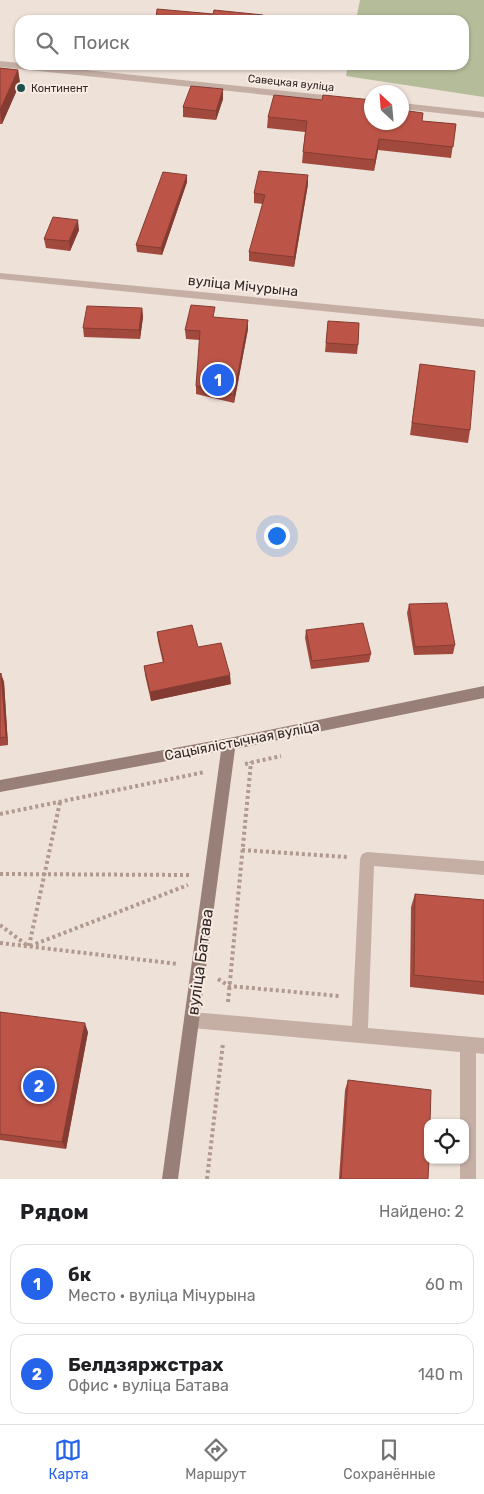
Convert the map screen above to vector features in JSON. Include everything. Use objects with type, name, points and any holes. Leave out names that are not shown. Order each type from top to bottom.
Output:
[{"type":"main road","name":"Сацыялістычная вуліца","points":[[0,786],[253,740],[484,692]]},
{"type":"main road","name":"вуліца Батава","points":[[170,1179],[229,744]]},
{"type":"street","name":"Савецкая вуліца","points":[[0,64],[15,66]]},
{"type":"street","name":"Савецкая вуліца","points":[[57,70],[364,102]]},
{"type":"street","points":[[409,107],[484,115]]},
{"type":"street","name":"вуліца Мічурына","points":[[0,276],[484,323]]},
{"type":"street","points":[[360,1035],[367,859],[484,868]]},
{"type":"street","points":[[192,1020],[476,1045],[468,1179]]},
{"type":"path","points":[[207,1179],[226,1024],[253,740]]},
{"type":"path","points":[[29,946],[60,802]]},
{"type":"path","points":[[242,850],[367,859]]},
{"type":"path","points":[[0,874],[212,875]]},
{"type":"path","points":[[29,946],[212,875]]},
{"type":"path","points":[[0,925],[29,946]]},
{"type":"green space","points":[[360,0],[484,0],[484,97],[346,76],[347,70],[469,70],[469,15],[357,15]]},
{"type":"building","points":[[157,9],[213,14],[214,10],[263,15],[156,15]]},
{"type":"building","points":[[0,68],[18,70],[0,110]]},
{"type":"building","points":[[191,86],[223,89],[216,111],[183,107]]},
{"type":"building","points":[[274,95],[322,100],[323,95],[364,99],[364,130],[409,130],[409,111],[423,113],[422,121],[456,124],[453,147],[379,139],[375,160],[303,152],[307,121],[268,117]]},
{"type":"building","points":[[259,171],[308,175],[294,257],[249,252],[265,195],[254,193]]},
{"type":"building","points":[[163,172],[187,175],[161,248],[136,245]]},
{"type":"building","points":[[53,217],[78,220],[69,241],[44,239]]},
{"type":"building","points":[[191,305],[215,307],[213,317],[248,320],[234,395],[196,386],[200,331],[185,330]]},
{"type":"building","points":[[87,306],[142,308],[139,330],[83,328]]},
{"type":"building","points":[[328,321],[359,323],[358,345],[326,343]]},
{"type":"building","points":[[420,364],[475,371],[470,430],[412,423]]},
{"type":"building","points":[[447,603],[455,645],[415,647],[409,604]]},
{"type":"building","points":[[363,623],[371,654],[312,661],[306,630]]},
{"type":"building","points":[[192,625],[198,647],[221,643],[230,675],[150,692],[144,666],[164,662],[157,632]]},
{"type":"building","points":[[0,674],[6,737],[0,738]]},
{"type":"building","points":[[415,894],[484,900],[484,982],[414,975]]},
{"type":"building","points":[[0,1012],[85,1023],[62,1142],[0,1134]]},
{"type":"building","points":[[348,1080],[431,1090],[430,1119],[424,1119],[424,1164],[429,1164],[428,1179],[341,1179]]},
{"type":"place","name":"Континент","points":[[21,88]]},
{"type":"place","name":"бк","points":[[218,380]]},
{"type":"place","name":"Белдзяржстрах","points":[[39,1086]]}]
